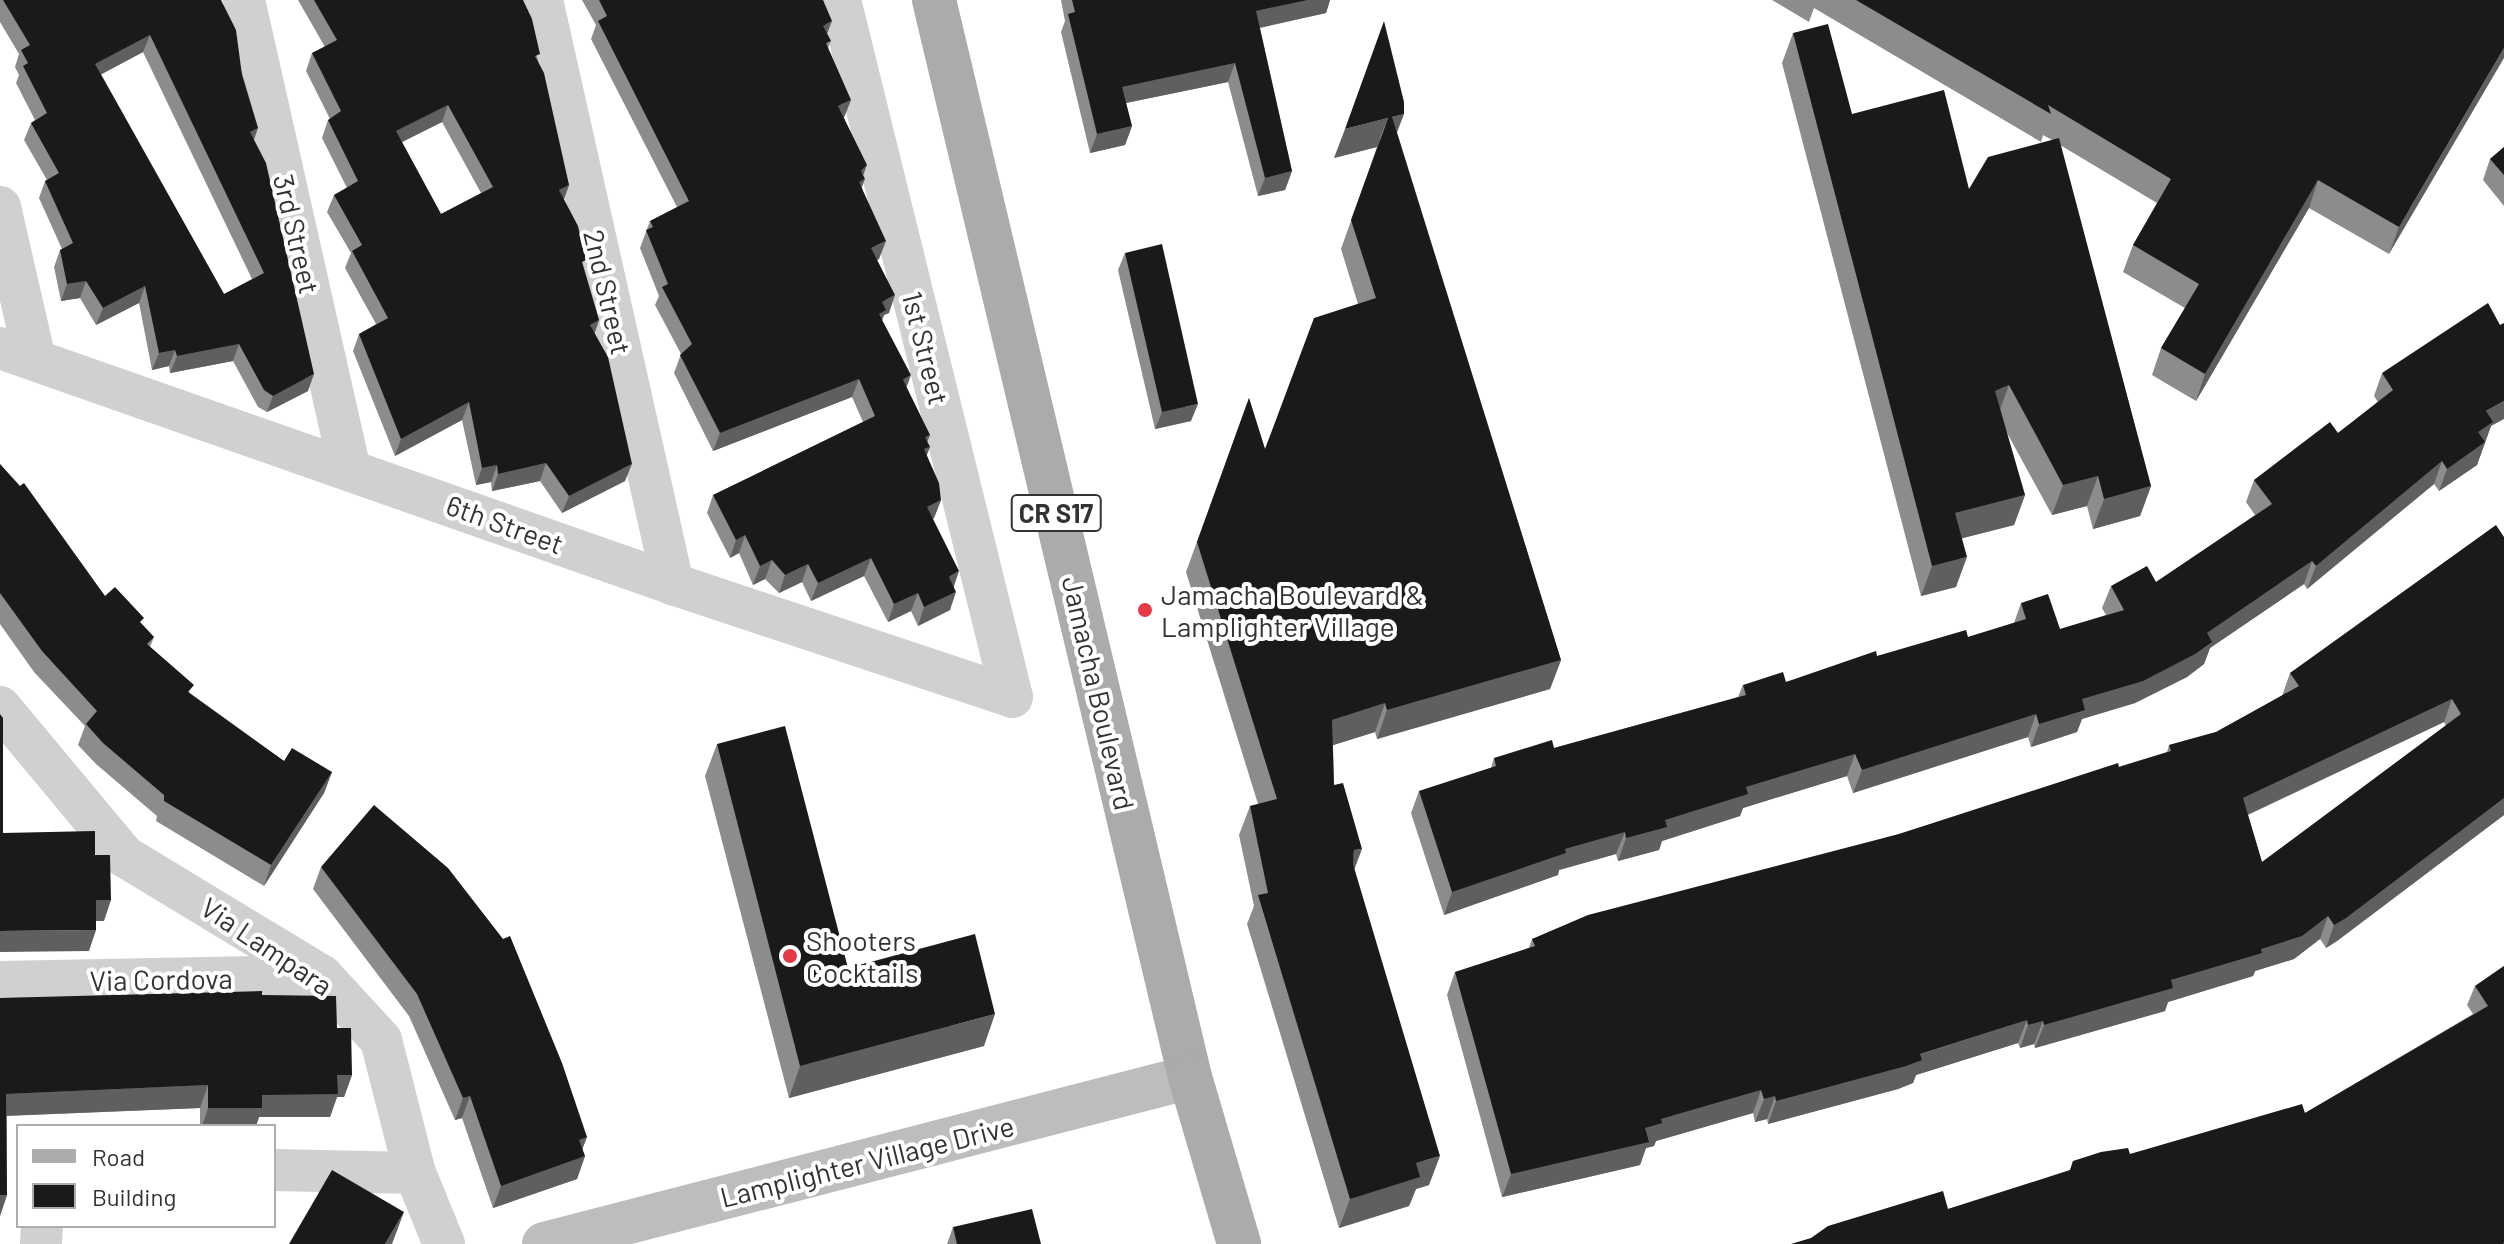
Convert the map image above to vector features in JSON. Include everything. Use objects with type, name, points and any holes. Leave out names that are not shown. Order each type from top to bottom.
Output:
[{"type":"main road","name":"Jamacha Boulevard","points":[[934,0],[1190,1077],[1239,1244]]},
{"type":"street","name":"3rd Street","points":[[244,0],[350,469]]},
{"type":"street","name":"2nd Street","points":[[542,0],[673,584]]},
{"type":"street","name":"1st Street","points":[[840,0],[1012,697]]},
{"type":"street","points":[[0,207],[17,354]]},
{"type":"street","name":"6th Street","points":[[17,354],[673,584],[1012,697]]},
{"type":"street","name":"Via Lampara","points":[[0,707],[124,856],[322,976],[381,1040],[415,1173],[444,1244]]},
{"type":"street","name":"Via Cordova","points":[[0,982],[322,976]]},
{"type":"street","name":"Lamplighter Village Drive","points":[[544,1244],[1190,1077]]},
{"type":"street","points":[[276,1170],[415,1173]]},
{"type":"building","points":[[3,0],[221,0],[236,30],[242,75],[258,128],[250,132],[266,163],[314,374],[273,396],[264,390],[239,344],[177,356],[175,350],[159,353],[145,286],[103,308],[86,281],[67,284],[60,250],[73,243],[45,181],[59,173],[31,123],[47,113],[23,66],[28,63],[21,50],[30,45]],"holes":[[[150,35],[264,273],[224,294],[95,64]]]},
{"type":"building","points":[[314,0],[523,0],[532,19],[540,54],[535,56],[544,73],[569,185],[559,190],[578,226],[586,260],[582,262],[599,320],[590,325],[608,357],[632,464],[569,496],[546,463],[498,474],[497,465],[482,468],[469,402],[401,439],[359,334],[388,318],[352,251],[362,245],[334,195],[358,181],[328,120],[341,111],[312,53],[337,40]],"holes":[[[448,105],[493,187],[441,214],[396,131]]]},
{"type":"building","points":[[599,0],[823,0],[832,21],[823,26],[831,41],[826,43],[851,100],[838,106],[867,165],[861,171],[865,179],[859,182],[886,241],[871,248],[895,295],[882,302],[886,310],[879,314],[911,375],[903,380],[930,435],[925,437],[930,447],[924,449],[939,483],[941,500],[927,507],[959,571],[949,577],[956,592],[924,607],[918,593],[894,604],[871,558],[818,583],[808,564],[785,575],[772,560],[760,566],[745,535],[736,540],[713,495],[875,416],[859,379],[720,433],[680,355],[692,344],[662,287],[668,284],[646,230],[653,227],[650,221],[689,201],[598,21],[607,16]]},
{"type":"building","points":[[1072,0],[1308,0],[1256,11],[1292,171],[1265,178],[1235,63],[1122,87],[1132,126],[1097,134],[1068,14],[1075,12]]},
{"type":"building","points":[[1856,0],[2504,0],[2504,48],[2399,227],[2318,180],[2205,374],[2161,348],[2199,284],[2133,245],[2171,179],[2048,105],[2051,114]]},
{"type":"building","points":[[1384,21],[1404,102],[1404,114],[1392,117],[1561,660],[1387,710],[1385,703],[1332,720],[1334,785],[1343,783],[1362,849],[1354,850],[1353,864],[1440,1156],[1416,1163],[1420,1177],[1350,1199],[1258,895],[1268,893],[1250,806],[1277,799],[1197,542],[1249,398],[1265,449],[1314,318],[1376,298],[1351,220],[1388,118],[1345,129]]},
{"type":"building","points":[[1828,24],[1852,114],[1944,90],[1969,189],[1988,157],[2059,138],[2151,486],[2104,499],[2098,476],[2063,485],[2009,385],[1995,391],[2025,495],[1955,513],[1967,557],[1932,566],[1793,33]]},
{"type":"building","points":[[2504,147],[2504,175],[2490,159]]},
{"type":"building","points":[[1162,244],[1198,404],[1162,412],[1125,253]]},
{"type":"building","points":[[2488,303],[2500,325],[2504,323],[2504,401],[2486,411],[2493,422],[2478,432],[2485,442],[2447,469],[2442,461],[2316,566],[2312,561],[2207,633],[2212,642],[2195,654],[2143,681],[2082,699],[2085,710],[2039,724],[2036,714],[1862,770],[1855,754],[1746,787],[1748,794],[1665,820],[1667,827],[1626,838],[1625,832],[1565,849],[1566,853],[1452,892],[1419,791],[1496,766],[1494,758],[1552,740],[1554,748],[1746,695],[1743,685],[1783,672],[1786,682],[1876,651],[1877,656],[1966,630],[1968,637],[2026,619],[2021,603],[2048,594],[2060,629],[2124,610],[2111,586],[2147,566],[2156,582],[2272,504],[2254,480],[2330,422],[2338,433],[2393,390],[2382,373]]},
{"type":"building","points":[[0,464],[20,486],[24,483],[105,596],[115,587],[144,618],[140,622],[154,637],[147,644],[194,685],[188,692],[284,761],[292,748],[332,772],[271,865],[164,801],[164,795],[103,743],[86,724],[97,711],[42,651],[0,593]]},
{"type":"building","points":[[2496,525],[2504,537],[2504,798],[2346,918],[2334,925],[2328,916],[2302,936],[2261,949],[2262,953],[2171,980],[2173,988],[2044,1025],[2043,1021],[2028,1025],[2027,1020],[1920,1054],[1922,1060],[1906,1066],[1776,1101],[1775,1096],[1764,1099],[1761,1090],[1661,1119],[1662,1123],[1645,1128],[1649,1142],[1511,1174],[1455,972],[1535,946],[1532,939],[1588,915],[1899,834],[2118,763],[2119,767],[2171,751],[2169,745],[2216,732],[2299,686],[2290,673]],"holes":[[[2452,699],[2461,714],[2262,862],[2243,798]]]},
{"type":"building","points":[[0,714],[3,718],[3,833],[95,831],[95,855],[110,855],[111,900],[96,900],[96,930],[0,931]]},
{"type":"building","points":[[785,726],[848,968],[975,934],[995,1014],[800,1066],[717,744]]},
{"type":"building","points":[[374,805],[448,868],[503,939],[510,936],[562,1063],[587,1137],[579,1140],[585,1156],[501,1186],[470,1096],[463,1098],[417,994],[321,867]]},
{"type":"building","points":[[2504,966],[2503,1244],[1791,1244],[1811,1238],[1828,1226],[1943,1191],[1948,1209],[2070,1170],[2073,1161],[2101,1152],[2128,1148],[2130,1154],[2302,1104],[2305,1113],[2488,1006],[2475,986]]},
{"type":"building","points":[[262,991],[262,995],[336,996],[337,1028],[351,1028],[352,1075],[337,1075],[338,1094],[262,1095],[262,1108],[208,1108],[208,1085],[6,1094],[7,1195],[0,1195],[0,998]]},
{"type":"building","points":[[332,1170],[404,1212],[385,1244],[289,1244]]},
{"type":"building","points":[[1032,1209],[1041,1244],[957,1244],[953,1227]]},
{"type":"place","name":"Jamacha Boulevard & Lamplighter Village","points":[[1145,610]]},
{"type":"place","name":"Shooters Cocktails","points":[[790,956]]}]
